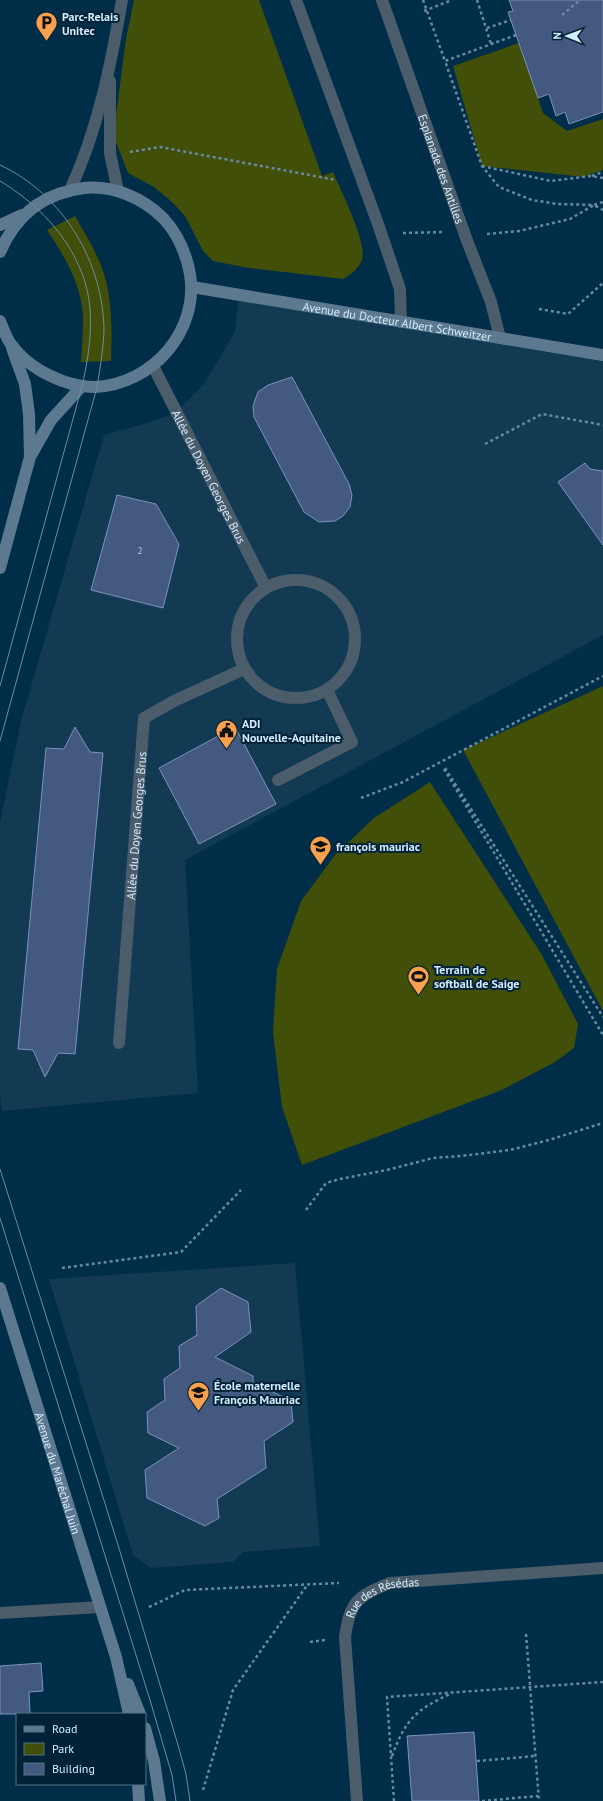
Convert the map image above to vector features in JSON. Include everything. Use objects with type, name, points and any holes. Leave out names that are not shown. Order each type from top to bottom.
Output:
[{"type":"main road","points":[[0,225],[26,212],[48,198],[70,190],[93,187],[124,192],[151,207],[173,229],[187,256],[192,287],[189,309],[182,331],[170,350],[153,366],[130,379],[96,387],[82,386],[54,379],[30,364],[10,343]]},
{"type":"main road","points":[[0,252],[8,234],[26,212]]},
{"type":"main road","name":"Avenue du Docteur Albert Schweitzer","points":[[192,287],[603,355]]},
{"type":"main road","points":[[0,321],[25,384],[29,414],[30,457]]},
{"type":"main road","points":[[0,568],[30,457],[51,420],[82,386]]},
{"type":"main road","name":"Avenue du Maréchal Juin","points":[[0,1288],[116,1658],[129,1713]]},
{"type":"main road","name":"Avenue du Maréchal Juin","points":[[116,1658],[132,1691],[140,1713]]},
{"type":"main road","points":[[146,1732],[154,1762],[160,1801]]},
{"type":"main road","points":[[138,1785],[138,1801]]},
{"type":"street","points":[[70,190],[85,154],[110,68],[122,0]]},
{"type":"street","points":[[296,0],[381,232],[400,289],[401,322]]},
{"type":"street","name":"Esplanade des Antilles","points":[[382,0],[491,302],[500,338]]},
{"type":"street","points":[[110,68],[110,153],[118,191]]},
{"type":"street","name":"Allée du Doyen Georges Brus","points":[[153,366],[266,588]]},
{"type":"street","points":[[290,580],[304,580],[322,585],[338,596],[350,612],[355,632],[354,651],[348,670],[335,685],[318,695],[302,699],[284,698],[268,692],[254,682],[244,668],[237,651],[236,633],[242,615],[248,604],[266,588],[290,580]]},
{"type":"street","name":"Allée du Doyen Georges Brus","points":[[119,1043],[144,718],[174,701],[244,668]]},
{"type":"street","points":[[278,780],[352,742],[327,690]]},
{"type":"street","name":"Rue des Résédas","points":[[356,1801],[345,1637],[348,1618],[355,1603],[367,1592],[390,1583],[603,1568]]},
{"type":"street","points":[[0,1612],[100,1607]]},
{"type":"path","points":[[423,0],[425,10],[445,60],[482,166],[499,187],[532,200],[557,204],[594,205],[603,210]]},
{"type":"path","points":[[425,10],[452,0]]},
{"type":"path","points":[[476,0],[492,44]]},
{"type":"path","points":[[562,15],[580,0]]},
{"type":"path","points":[[487,28],[511,20]]},
{"type":"path","points":[[445,60],[516,35]]},
{"type":"path","points":[[128,153],[160,147],[336,180]]},
{"type":"path","points":[[482,166],[551,182],[590,176],[603,172]]},
{"type":"path","points":[[590,176],[603,178]]},
{"type":"path","points":[[381,232],[409,234],[465,232],[490,235],[519,231],[570,219],[594,205],[603,202]]},
{"type":"path","points":[[539,309],[568,314],[603,283]]},
{"type":"path","points":[[485,444],[542,414],[603,425]]},
{"type":"path","points":[[361,798],[403,782],[603,676]]},
{"type":"path","points":[[603,1016],[444,768],[603,1035]]},
{"type":"path","points":[[306,1210],[326,1183],[387,1170],[433,1158],[510,1150],[549,1140],[603,1123]]},
{"type":"path","points":[[62,1268],[182,1252],[241,1190]]},
{"type":"path","points":[[149,1606],[185,1590],[339,1583]]},
{"type":"path","points":[[203,1790],[234,1690],[308,1584]]},
{"type":"path","points":[[526,1634],[539,1801]]},
{"type":"path","points":[[394,1801],[387,1697],[603,1682]]},
{"type":"path","points":[[391,1758],[405,1726],[416,1714],[431,1703],[455,1692]]},
{"type":"path","points":[[476,1761],[535,1756]]},
{"type":"path","points":[[482,1801],[538,1796]]},
{"type":"shaded area","points":[[255,297],[603,355],[603,635],[185,860],[198,1093],[2,1111],[0,1094],[0,822],[21,721],[104,435],[147,423],[175,413],[204,384],[235,332],[238,302]]},
{"type":"shaded area","name":"École maternelle François Mauriac","points":[[295,1263],[320,1546],[243,1552],[233,1562],[151,1568],[133,1555],[49,1279]]},
{"type":"green space","points":[[134,0],[259,0],[322,176],[333,172],[357,230],[363,252],[362,260],[357,269],[343,279],[249,268],[213,261],[203,251],[185,216],[172,202],[154,187],[128,173],[116,142],[116,116],[126,39]]},
{"type":"green space","points":[[519,43],[543,113],[567,131],[603,119],[603,170],[583,177],[482,166],[453,66]]},
{"type":"green space","points":[[75,216],[96,254],[106,280],[111,320],[111,361],[81,362],[83,318],[79,294],[76,283],[66,261],[47,230]]},
{"type":"green space","points":[[603,686],[603,1011],[463,750]]},
{"type":"green space","name":"Terrain de softball de Saige","points":[[430,782],[542,955],[578,1024],[574,1048],[555,1062],[502,1090],[302,1165],[282,1107],[273,1032],[277,969],[301,901],[335,855],[374,818]]},
{"type":"building","points":[[509,0],[603,0],[603,112],[569,124],[565,112],[556,116],[549,94],[538,98],[508,12],[513,11]]},
{"type":"building","points":[[292,377],[349,484],[352,495],[350,507],[343,516],[335,521],[319,522],[304,512],[254,417],[253,406],[258,392],[268,385]]},
{"type":"building","points":[[585,463],[590,469],[603,471],[603,545],[558,482]]},
{"type":"building","points":[[117,495],[156,504],[179,544],[163,608],[91,590]]},
{"type":"building","points":[[75,727],[90,752],[103,753],[75,1054],[58,1053],[45,1077],[33,1050],[18,1049],[46,748],[64,749]]},
{"type":"building","points":[[235,727],[276,804],[199,844],[159,768]]},
{"type":"building","points":[[221,1288],[248,1302],[251,1332],[215,1357],[253,1376],[253,1382],[291,1401],[293,1422],[264,1441],[266,1468],[217,1499],[219,1518],[205,1526],[147,1498],[145,1470],[179,1448],[148,1433],[147,1412],[165,1400],[164,1379],[180,1368],[179,1346],[197,1335],[196,1306]]},
{"type":"building","points":[[41,1663],[43,1691],[29,1692],[30,1713],[0,1714],[0,1666]]},
{"type":"building","points":[[474,1732],[479,1801],[412,1801],[407,1736]]},
{"type":"tram line","points":[[0,165],[23,178],[43,194],[61,212],[76,234],[88,256],[97,281],[102,306],[104,332],[97,387],[0,741]]},
{"type":"tram line","points":[[0,181],[32,204],[56,229],[66,243],[82,274],[90,308],[89,347],[82,386],[0,686]]},
{"type":"tram line","points":[[0,1169],[118,1545],[178,1745],[186,1774],[190,1801]]},
{"type":"tram line","points":[[0,1218],[150,1700],[172,1775],[176,1801]]},
{"type":"place","name":"Parc-Relais Unitec","points":[[46,42]]},
{"type":"place","name":"ADI Nouvelle-Aquitaine","points":[[226,750]]},
{"type":"place","name":"françois mauriac","points":[[320,866]]},
{"type":"place","name":"Terrain de softball de Saige","points":[[419,996]]},
{"type":"place","name":"École maternelle François Mauriac","points":[[199,1412]]}]
